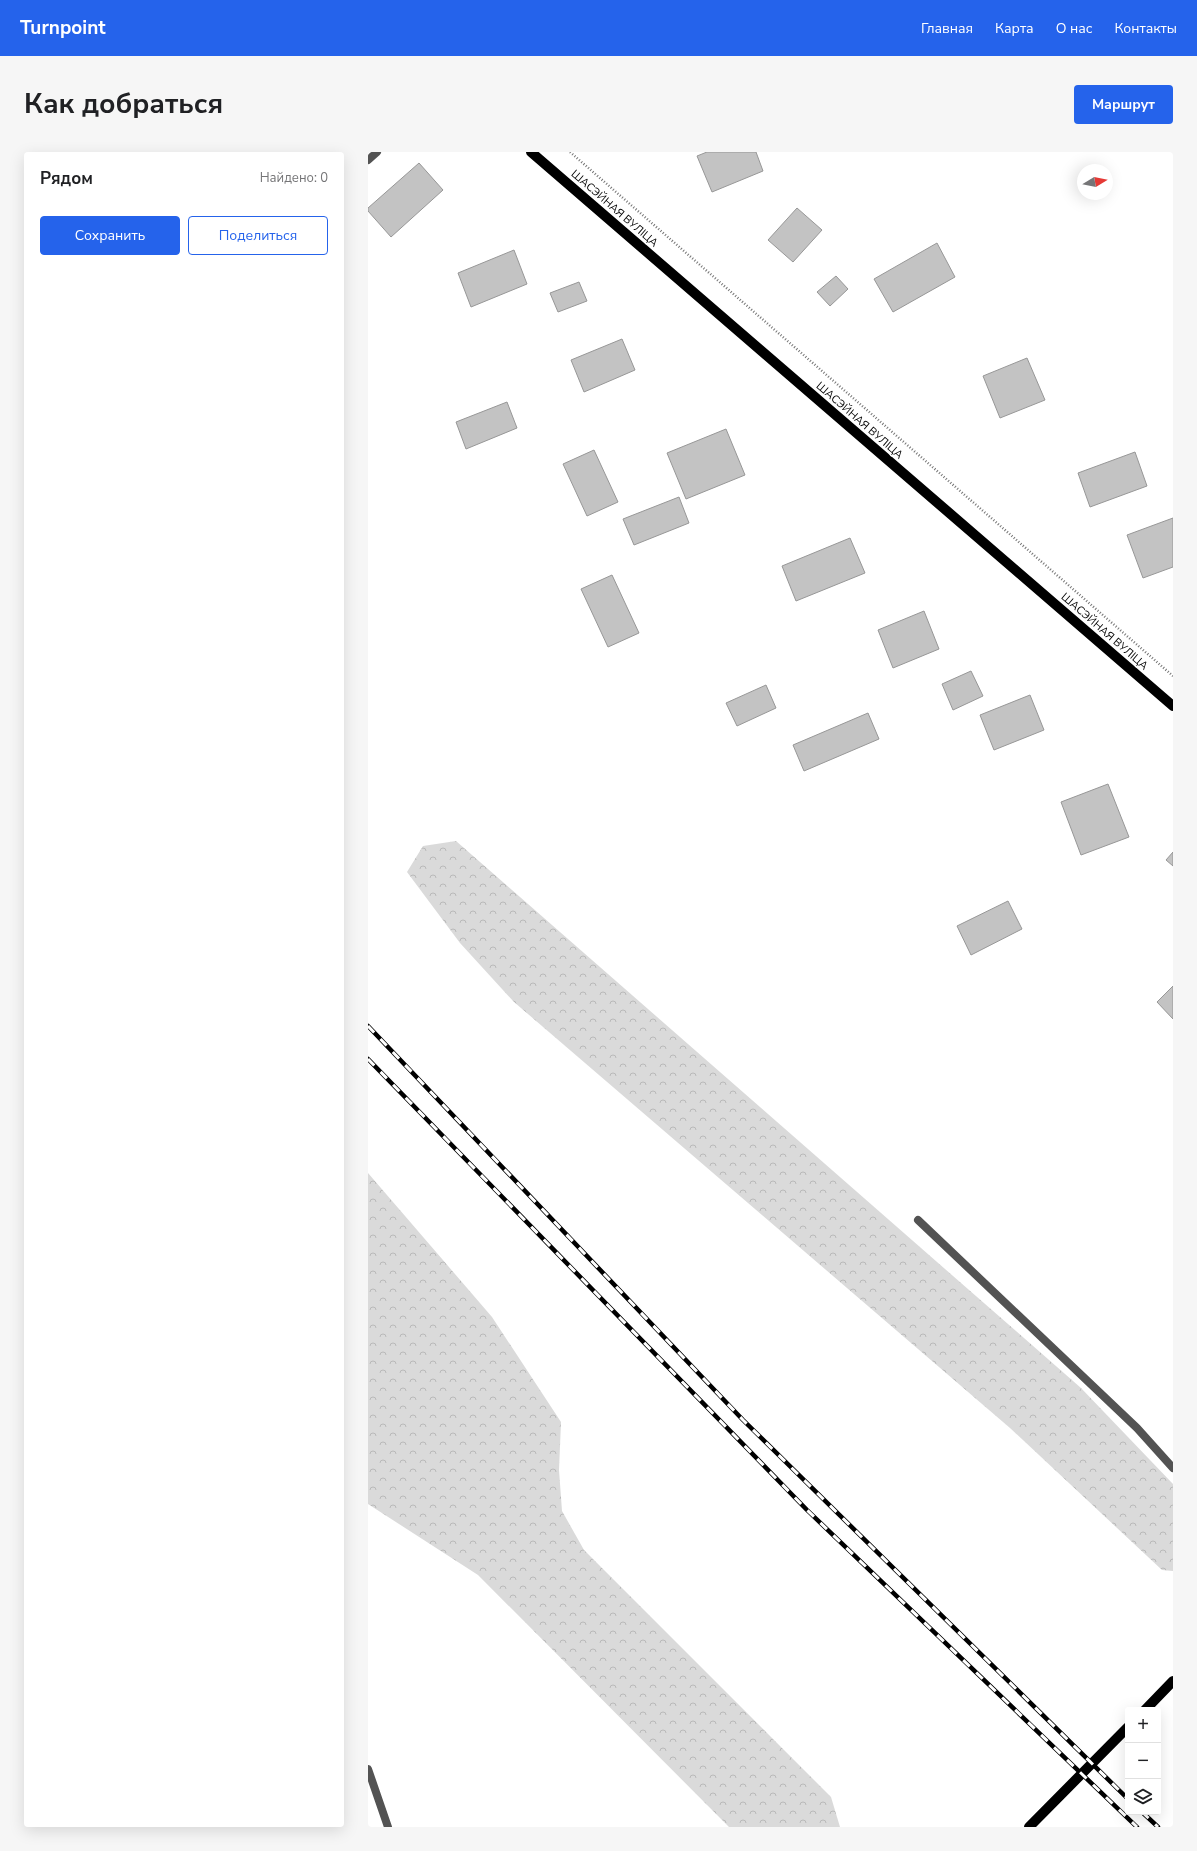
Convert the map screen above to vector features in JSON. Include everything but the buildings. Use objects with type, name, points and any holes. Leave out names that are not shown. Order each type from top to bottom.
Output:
[{"type":"main road","name":"ШАСЭЙНАЯ ВУЛІЦА","points":[[531,152],[1173,706]]},
{"type":"main road","points":[[1148,1707],[1173,1681]]},
{"type":"main road","points":[[1029,1827],[1125,1730]]},
{"type":"lane","points":[[368,160],[377,152]]},
{"type":"lane","points":[[918,1220],[1137,1428],[1173,1468]]},
{"type":"lane","points":[[368,1769],[388,1827]]},
{"type":"path","points":[[570,152],[1173,676]]},
{"type":"green space","points":[[456,841],[1081,1388],[1173,1484],[1173,1571],[1162,1570],[1010,1428],[514,1002],[460,943],[407,872],[423,846]]},
{"type":"green space","points":[[368,1173],[492,1317],[561,1422],[559,1470],[562,1511],[584,1550],[831,1797],[840,1827],[729,1827],[478,1575],[368,1504]]},
{"type":"railway","points":[[368,1026],[743,1420],[1125,1796]]},
{"type":"railway","points":[[368,1059],[807,1510],[1137,1827]]},
{"type":"railway","points":[[1145,1815],[1158,1827]]}]
